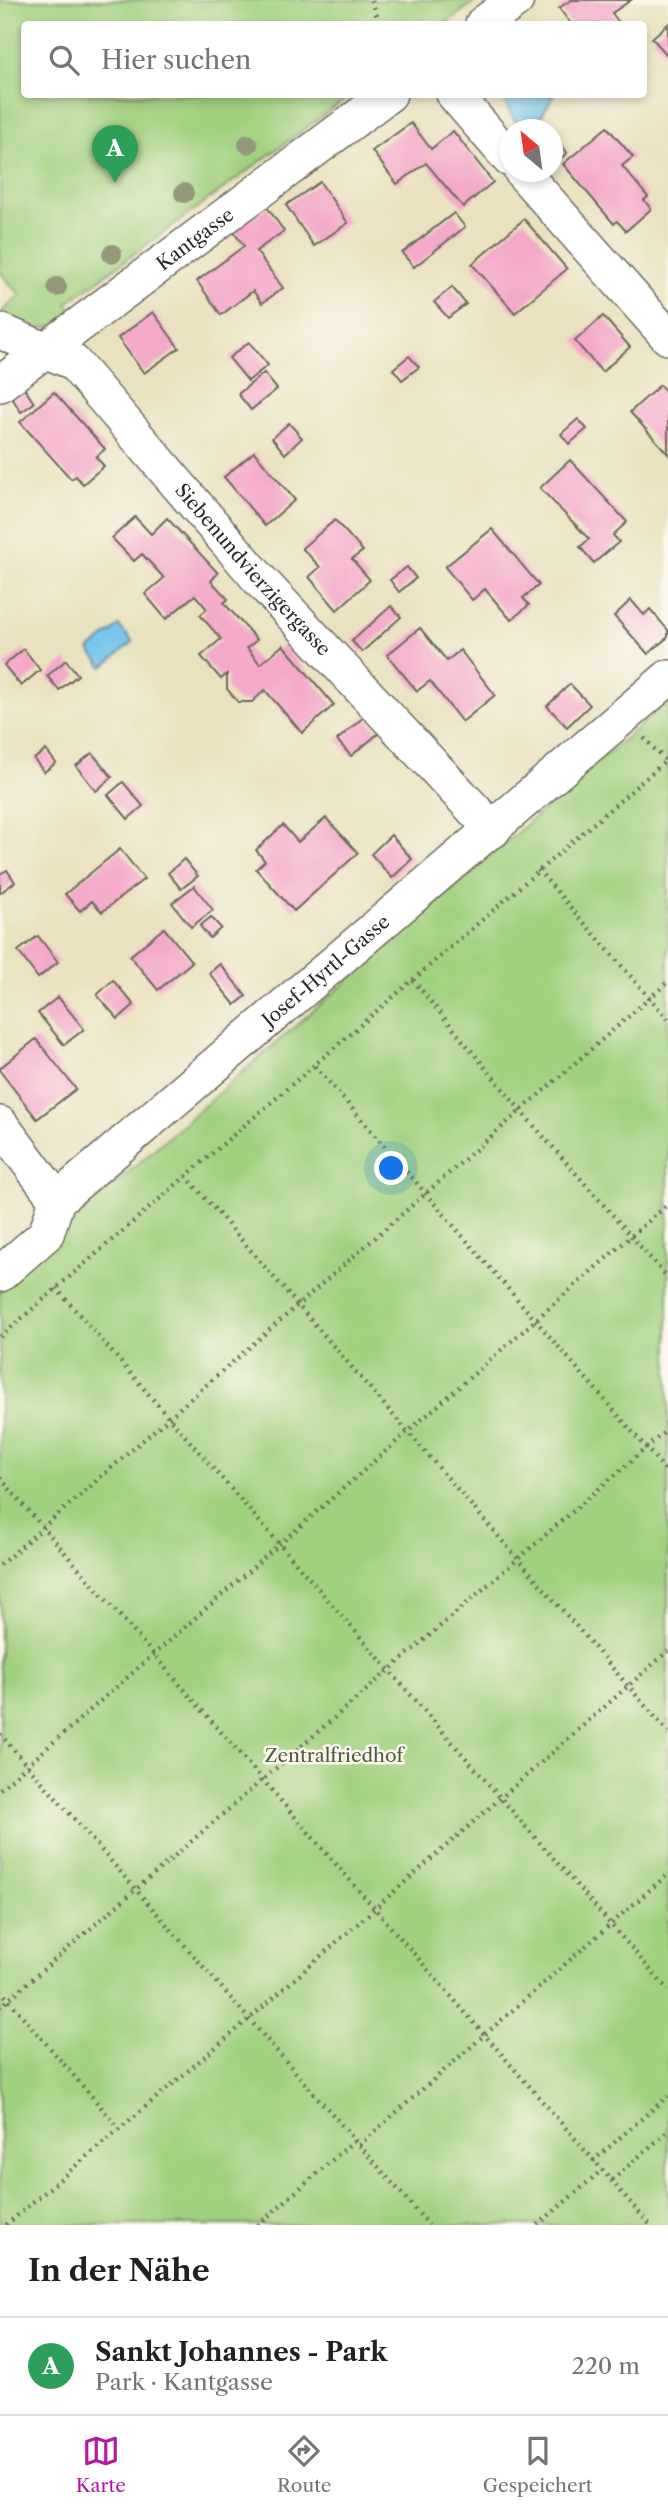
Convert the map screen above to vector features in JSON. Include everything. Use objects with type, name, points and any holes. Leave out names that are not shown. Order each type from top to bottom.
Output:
[{"type":"street","points":[[487,21],[516,0]]},
{"type":"street","name":"Kantgasse","points":[[0,384],[384,98]]},
{"type":"street","points":[[457,98],[500,147]]},
{"type":"street","points":[[531,182],[668,337]]},
{"type":"street","name":"Siebenundvierzigergasse","points":[[0,331],[73,362],[258,579],[493,830]]},
{"type":"street","name":"Josef-Hyrtl-Gasse","points":[[57,1200],[493,830],[668,677]]},
{"type":"street","points":[[0,1124],[57,1200],[46,1234],[0,1274]]},
{"type":"path","points":[[372,0],[378,21]]},
{"type":"path","points":[[0,1337],[668,758]]},
{"type":"path","points":[[538,870],[668,1019]]},
{"type":"path","points":[[413,980],[521,1111],[668,1278]]},
{"type":"path","points":[[0,1565],[668,982]]},
{"type":"path","points":[[315,1066],[668,1473]]},
{"type":"path","points":[[186,1176],[668,1732]]},
{"type":"path","points":[[0,1789],[668,1204]]},
{"type":"path","points":[[56,1288],[668,1990]]},
{"type":"path","points":[[0,2007],[668,1429]]},
{"type":"path","points":[[0,1478],[650,2225]]},
{"type":"path","points":[[6,2225],[248,2020],[668,1651]]},
{"type":"path","points":[[0,1734],[429,2225]]},
{"type":"path","points":[[258,2225],[484,2035],[668,1874]]},
{"type":"path","points":[[0,1990],[119,2127]]},
{"type":"path","points":[[593,2161],[668,2096]]},
{"type":"path","points":[[612,2180],[668,2131]]},
{"type":"path","points":[[538,2225],[602,2170]]},
{"type":"green space","points":[[0,0],[477,0],[449,21],[21,21],[21,98],[347,98],[67,303],[74,314],[54,325],[29,328],[11,320],[2,312],[20,295],[0,272]]},
{"type":"green space","name":"Zentralfriedhof","points":[[668,701],[668,2225],[0,2225],[0,1284]]},
{"type":"water","points":[[504,98],[552,98],[537,119],[514,119]]},
{"type":"water","points":[[119,626],[133,642],[103,667],[89,650]]},
{"type":"building","points":[[571,0],[631,0],[612,13],[618,21],[569,21],[559,8]]},
{"type":"building","points":[[668,24],[668,56],[652,38]]},
{"type":"building","points":[[411,123],[431,149],[453,131],[493,182],[463,207],[426,163],[397,184],[372,151]]},
{"type":"building","points":[[607,127],[633,157],[622,166],[648,197],[644,200],[651,209],[626,231],[617,221],[614,224],[563,164]]},
{"type":"building","points":[[320,182],[348,223],[314,246],[286,205]]},
{"type":"building","points":[[267,207],[284,231],[256,251],[283,288],[262,303],[253,291],[221,315],[197,281],[244,246],[233,231]]},
{"type":"building","points":[[454,213],[465,227],[414,267],[402,253]]},
{"type":"building","points":[[524,219],[567,269],[515,313],[472,264]]},
{"type":"building","points":[[452,287],[466,304],[448,318],[434,302]]},
{"type":"building","points":[[153,312],[179,348],[144,373],[118,338]]},
{"type":"building","points":[[603,316],[630,347],[602,372],[575,341]]},
{"type":"building","points":[[249,342],[268,365],[248,381],[229,358]]},
{"type":"building","points":[[409,356],[419,367],[402,380],[393,369]]},
{"type":"building","points":[[264,373],[277,389],[251,410],[238,394]]},
{"type":"building","points":[[20,382],[34,403],[21,412],[7,390]]},
{"type":"building","points":[[660,385],[668,395],[668,454],[630,412]]},
{"type":"building","points":[[54,392],[105,449],[96,457],[104,466],[83,484],[76,476],[71,479],[20,422]]},
{"type":"building","points":[[578,419],[587,429],[569,444],[561,434]]},
{"type":"building","points":[[289,423],[302,438],[285,454],[272,438]]},
{"type":"building","points":[[254,452],[295,500],[265,526],[224,477]]},
{"type":"building","points":[[570,460],[627,522],[613,535],[619,542],[594,563],[580,547],[589,539],[540,488]]},
{"type":"building","points":[[135,517],[151,534],[167,518],[218,573],[211,581],[228,599],[224,603],[257,640],[247,648],[260,664],[283,645],[334,705],[302,733],[265,690],[252,702],[238,702],[227,689],[227,674],[221,679],[201,656],[221,639],[200,615],[207,609],[195,595],[166,619],[145,594],[164,578],[142,554],[134,561],[112,538]]},
{"type":"building","points":[[335,520],[363,551],[352,559],[370,580],[337,610],[309,577],[320,567],[302,548]]},
{"type":"building","points":[[492,529],[539,585],[523,598],[529,605],[511,620],[485,589],[472,600],[445,567]]},
{"type":"building","points":[[407,567],[416,578],[399,592],[390,580]]},
{"type":"building","points":[[631,600],[644,615],[650,609],[668,630],[668,637],[648,654],[614,616]]},
{"type":"building","points":[[391,606],[401,617],[362,652],[352,641]]},
{"type":"building","points":[[420,628],[447,661],[460,650],[495,695],[462,722],[430,681],[417,691],[387,655]]},
{"type":"building","points":[[24,649],[40,670],[21,686],[4,665]]},
{"type":"building","points":[[66,660],[78,675],[59,690],[47,676]]},
{"type":"building","points":[[570,684],[590,705],[567,727],[547,706]]},
{"type":"building","points":[[365,716],[379,733],[351,756],[337,740]]},
{"type":"building","points":[[46,750],[56,763],[44,772],[34,759]]},
{"type":"building","points":[[92,753],[112,777],[96,791],[76,766]]},
{"type":"building","points":[[123,782],[143,806],[128,819],[108,795]]},
{"type":"building","points":[[326,818],[358,853],[294,911],[256,869],[265,861],[256,850],[283,825],[298,842]]},
{"type":"building","points":[[391,835],[412,859],[392,878],[371,854]]},
{"type":"building","points":[[120,849],[144,879],[102,912],[92,901],[80,911],[65,894]]},
{"type":"building","points":[[184,859],[198,876],[181,889],[168,873]]},
{"type":"building","points":[[7,870],[15,882],[0,893],[0,874]]},
{"type":"building","points":[[194,886],[213,910],[191,927],[172,903]]},
{"type":"building","points":[[211,917],[221,928],[210,938],[200,926]]},
{"type":"building","points":[[164,928],[192,962],[158,990],[130,956]]},
{"type":"building","points":[[38,936],[58,962],[38,978],[18,951]]},
{"type":"building","points":[[220,964],[246,996],[235,1005],[209,973]]},
{"type":"building","points":[[113,980],[134,1005],[118,1019],[97,995]]},
{"type":"building","points":[[58,997],[84,1029],[64,1045],[38,1013]]},
{"type":"building","points":[[36,1039],[76,1089],[37,1119],[0,1071],[0,1068]]},
{"type":"place","name":"Sankt Johannes - Park","points":[[115,183]]}]
